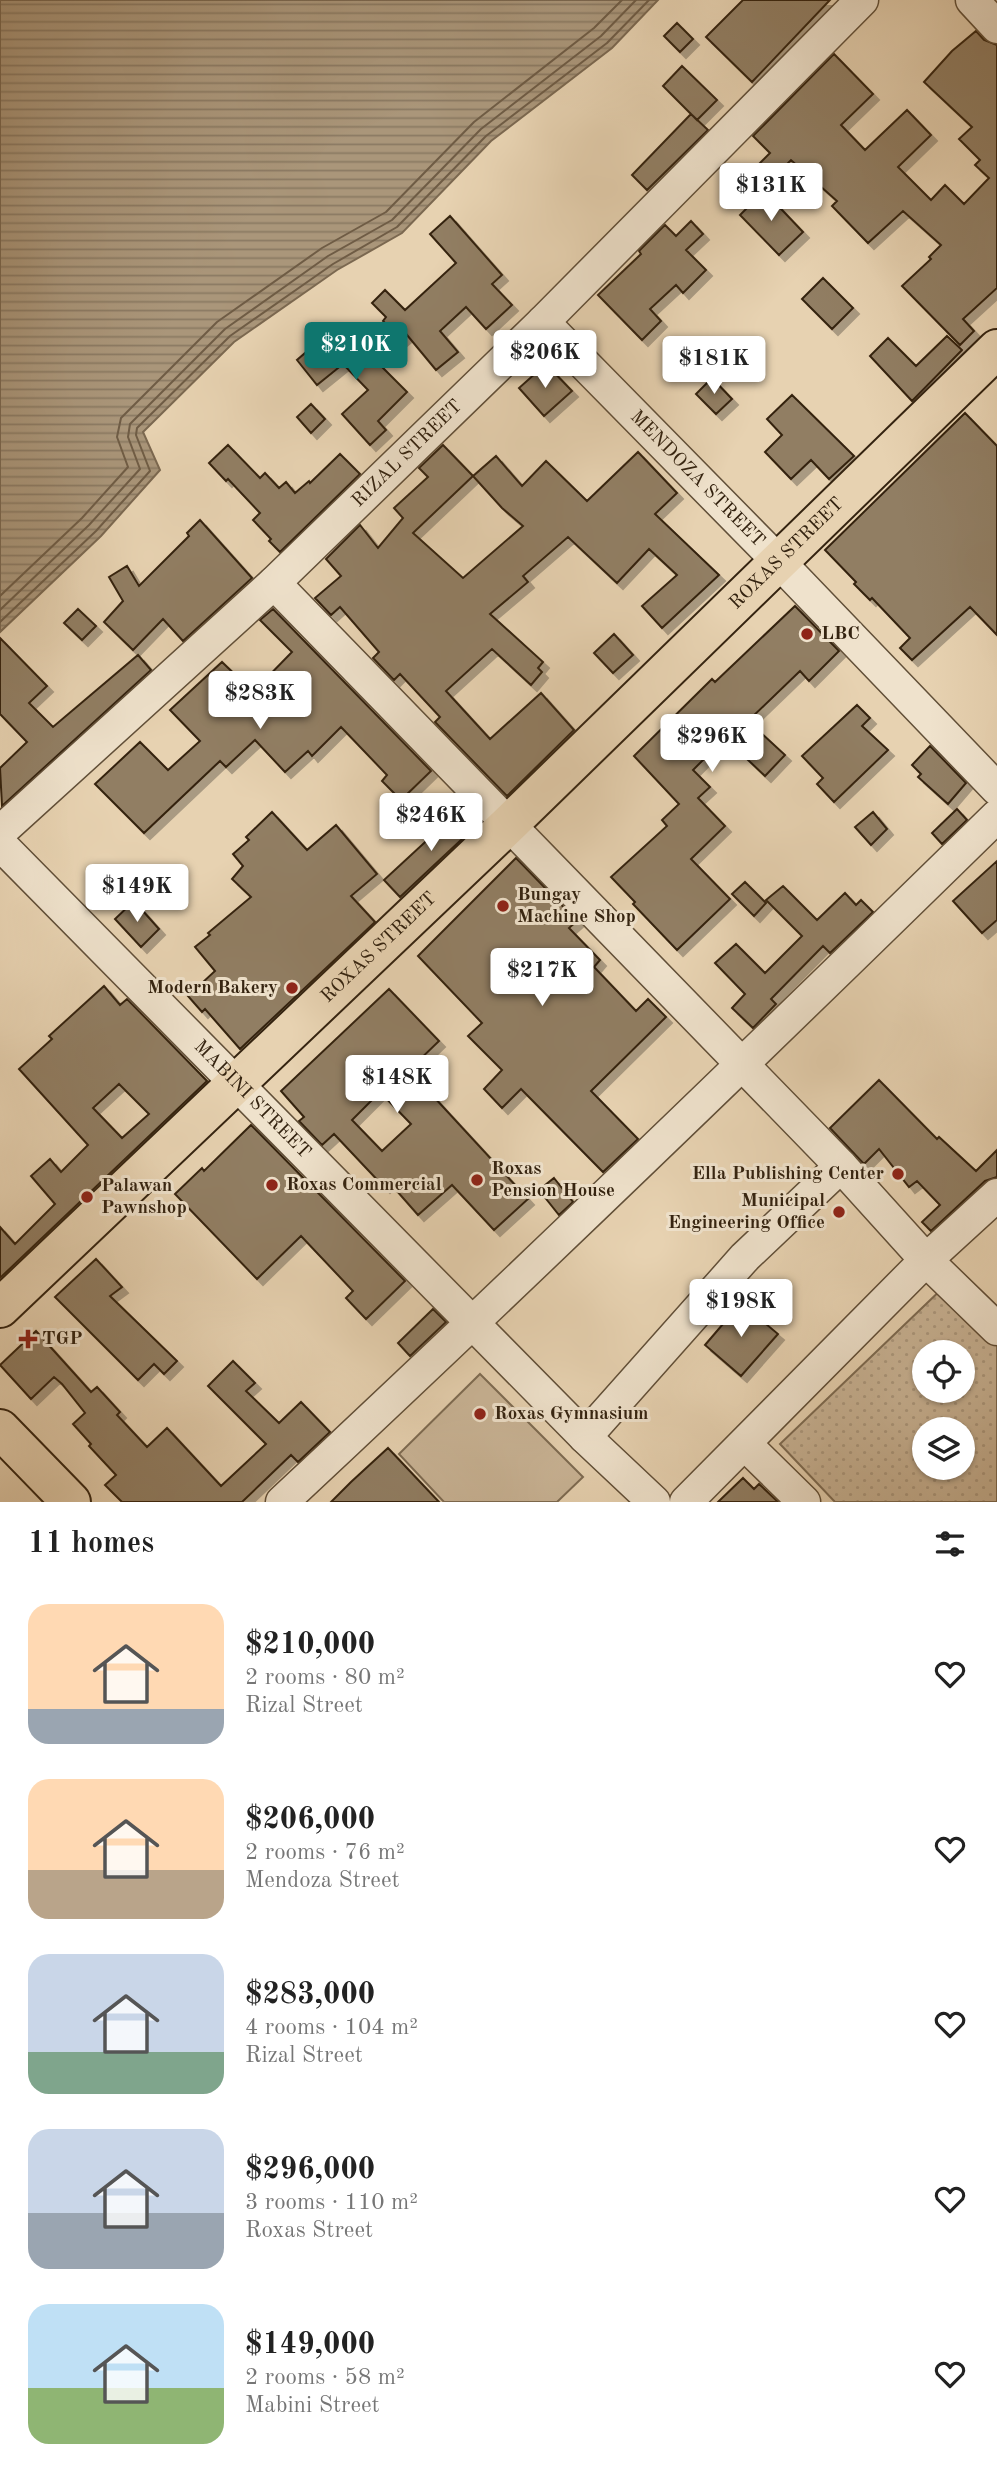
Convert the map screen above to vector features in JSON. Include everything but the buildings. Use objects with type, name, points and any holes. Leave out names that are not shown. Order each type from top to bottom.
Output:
[{"type":"main road","name":"ROXAS STREET","points":[[0,1308],[509,824],[997,349]]},
{"type":"main road","points":[[0,1429],[71,1502]]},
{"type":"street","name":"RIZAL STREET","points":[[0,832],[274,583],[543,322],[862,0]]},
{"type":"street","points":[[972,0],[997,27]]},
{"type":"street","name":"MENDOZA STREET","points":[[543,322],[997,789]]},
{"type":"street","points":[[274,583],[841,1167],[926,1260],[997,1329]]},
{"type":"street","points":[[282,1502],[742,1066],[997,816]]},
{"type":"street","name":"MABINI STREET","points":[[0,844],[584,1437],[654,1502]]},
{"type":"street","points":[[584,1437],[745,1257],[841,1167]]},
{"type":"street","points":[[686,1502],[926,1260],[997,1195]]},
{"type":"street","points":[[745,1444],[804,1502]]},
{"type":"shaded area","points":[[947,1284],[997,1335],[997,1502],[835,1502],[780,1444]]},
{"type":"shaded area","name":"Roxas Gymnasium","points":[[480,1374],[583,1477],[557,1502],[444,1502],[399,1454]]},
{"type":"water","points":[[0,0],[658,0],[612,48],[491,141],[402,233],[337,270],[234,342],[143,432],[160,470],[101,536],[0,632]]},
{"type":"place","name":"LBC","points":[[807,634]]},
{"type":"place","name":"Bungay Machine Shop","points":[[503,906]]},
{"type":"place","name":"Modern Bakery","points":[[292,988]]},
{"type":"place","name":"Ella Publishing Center","points":[[898,1174]]},
{"type":"place","name":"Roxas Pension House","points":[[477,1180]]},
{"type":"place","name":"Roxas Commercial","points":[[272,1185]]},
{"type":"place","name":"Palawan Pawnshop","points":[[87,1197]]},
{"type":"place","name":"Municipal Engineering Office","points":[[839,1212]]},
{"type":"place","name":"TGP","points":[[28,1339]]},
{"type":"place","name":"Roxas Gymnasium","points":[[480,1414]]}]
